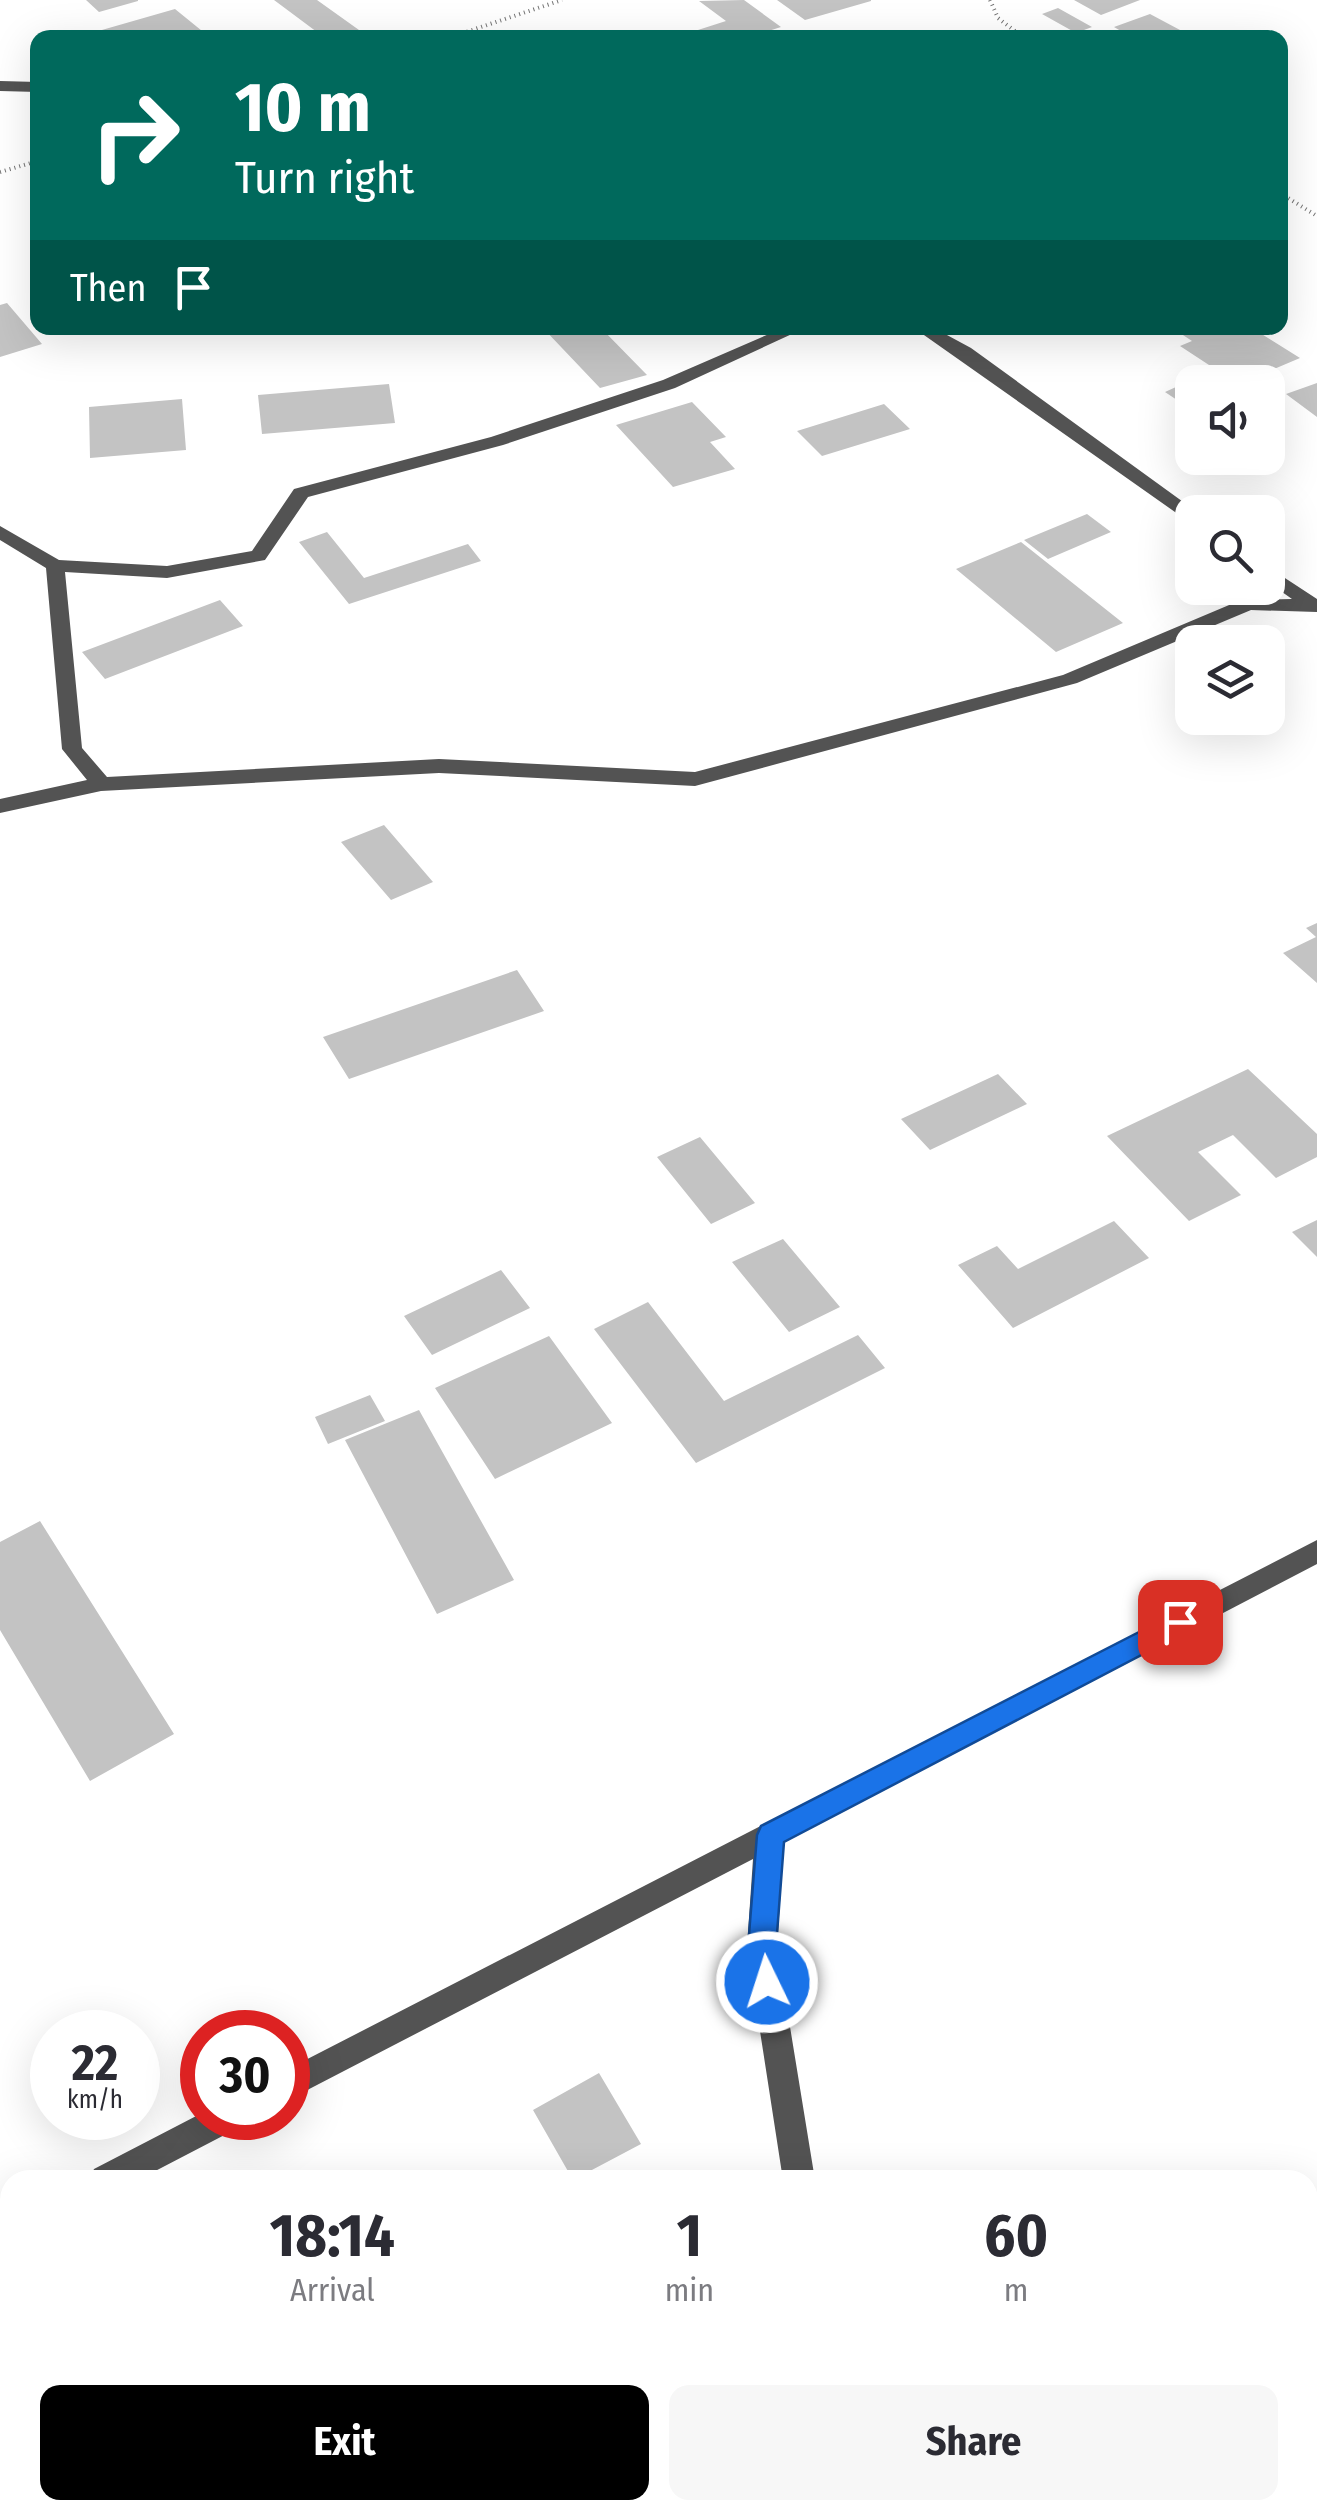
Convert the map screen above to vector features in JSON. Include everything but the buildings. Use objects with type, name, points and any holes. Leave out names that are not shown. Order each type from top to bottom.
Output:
[{"type":"street","points":[[0,86],[30,87]]},
{"type":"street","points":[[0,532],[55,566],[168,572],[258,556],[301,493],[497,441],[652,390],[780,335]]},
{"type":"street","points":[[935,335],[965,352],[1175,506]]},
{"type":"street","points":[[55,566],[72,748],[102,784]]},
{"type":"street","points":[[1285,584],[1314,605]]},
{"type":"street","points":[[0,806],[102,784],[439,766],[695,780],[1070,679],[1248,604],[1314,605]]},
{"type":"street","points":[[310,2074],[1317,1551]]},
{"type":"street","points":[[770,1835],[762,1947],[797,2170]]},
{"type":"street","points":[[125,2170],[183,2140]]},
{"type":"path","points":[[472,30],[562,0]]},
{"type":"path","points":[[990,0],[993,15],[1012,30]]},
{"type":"path","points":[[0,172],[30,163]]},
{"type":"path","points":[[1288,199],[1317,216]]},
{"type":"route","points":[[767,1982],[762,1947],[770,1835],[1180,1622]]}]
